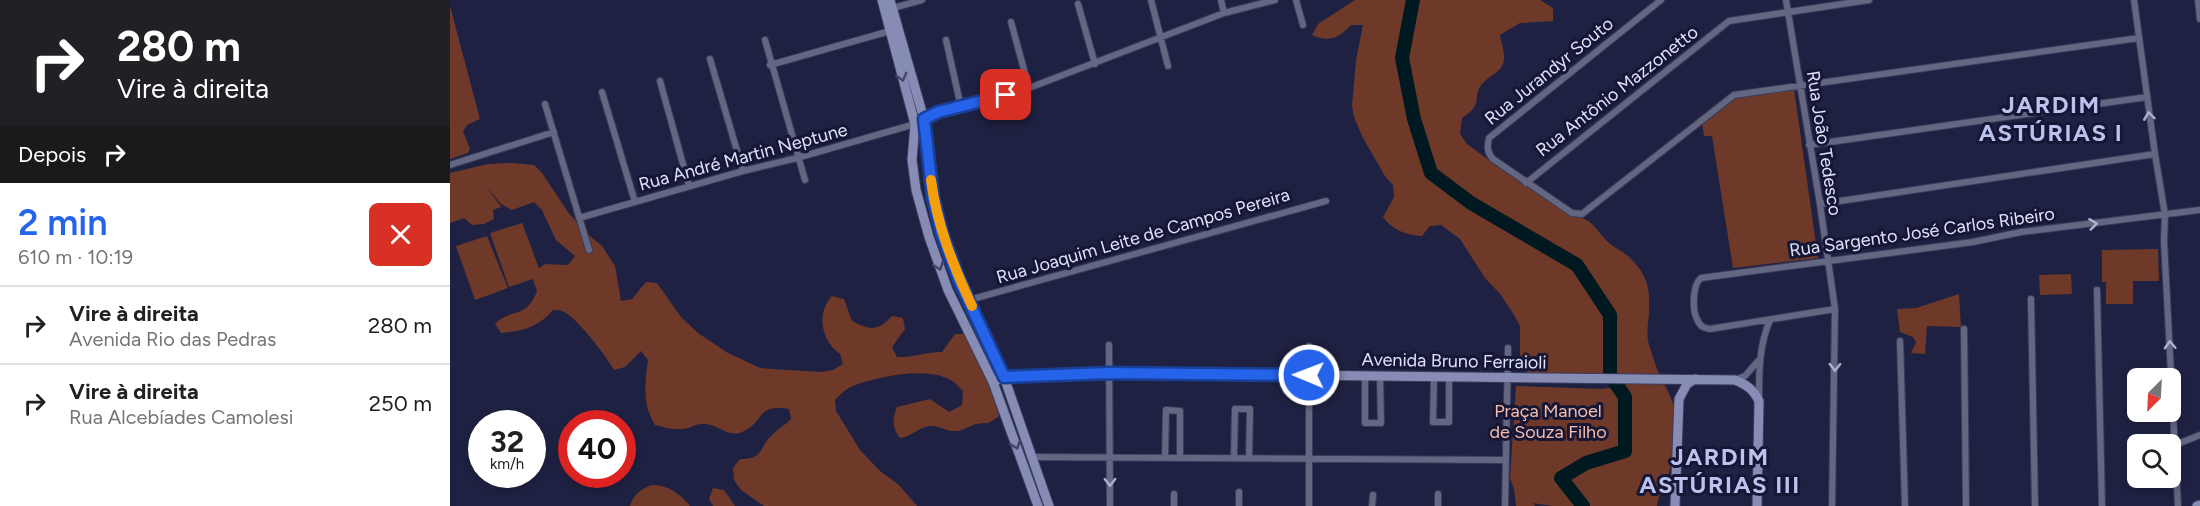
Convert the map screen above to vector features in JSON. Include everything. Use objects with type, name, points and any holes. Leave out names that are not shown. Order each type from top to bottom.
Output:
[{"type":"street","points":[[882,0],[915,124],[912,160],[916,190],[929,237],[948,290],[993,382],[1038,506]]},
{"type":"street","points":[[922,0],[892,4],[924,119],[933,198],[942,234],[959,280],[1004,377],[1049,506]]},
{"type":"street","points":[[1151,0],[1168,66]]},
{"type":"street","points":[[1221,0],[1224,13]]},
{"type":"street","name":"Rua André Martin Neptune","points":[[579,218],[915,124],[938,112],[1029,88],[1224,13],[1275,0]]},
{"type":"street","points":[[1296,0],[1303,25]]},
{"type":"street","name":"Rua Jurandyr Souto","points":[[1526,183],[1488,153],[1489,138],[1661,0]]},
{"type":"street","name":"Rua João Tedesco","points":[[1786,0],[1835,309],[1832,506]]},
{"type":"street","name":"Rua Antônio Mazzonetto","points":[[1526,183],[1729,21],[1869,0]]},
{"type":"street","points":[[2134,0],[2165,215],[2164,241],[2174,434]]},
{"type":"street","points":[[2198,0],[2200,19]]},
{"type":"street","points":[[1078,4],[1095,64]]},
{"type":"street","points":[[1011,22],[1029,88]]},
{"type":"street","points":[[890,31],[894,33],[898,44],[904,48]]},
{"type":"street","points":[[770,65],[890,31]]},
{"type":"street","points":[[1526,183],[1572,213],[1582,214],[1734,95],[2139,38]]},
{"type":"street","points":[[765,40],[770,65],[805,180]]},
{"type":"street","points":[[946,40],[962,107]]},
{"type":"street","points":[[710,59],[743,171]]},
{"type":"street","points":[[660,81],[688,186]]},
{"type":"street","points":[[602,92],[635,202]]},
{"type":"street","points":[[1809,146],[2147,97]]},
{"type":"street","points":[[545,104],[589,250]]},
{"type":"street","points":[[450,165],[554,132]]},
{"type":"street","points":[[1820,204],[2155,154]]},
{"type":"street","name":"Rua Joaquim Leite de Campos Pereira","points":[[969,300],[1326,201]]},
{"type":"street","name":"Rua Sargento José Carlos Ribeiro","points":[[1770,320],[1710,329],[1702,327],[1697,321],[1694,289],[1696,282],[1701,278],[1973,242],[2021,232],[2200,210]]},
{"type":"street","points":[[2097,290],[2102,506]]},
{"type":"street","points":[[2031,299],[2035,506]]},
{"type":"street","points":[[1757,506],[1759,361],[1770,320],[1835,309]]},
{"type":"street","points":[[1964,329],[1966,506]]},
{"type":"street","points":[[1900,341],[1905,506]]},
{"type":"street","points":[[1109,345],[1110,506]]},
{"type":"street","points":[[1309,346],[1309,506]]},
{"type":"street","points":[[1505,506],[1508,348]]},
{"type":"street","points":[[1735,380],[1745,376],[1759,361]]},
{"type":"street","name":"Avenida Bruno Ferraioli","points":[[993,382],[1004,377],[1108,373],[1735,380]]},
{"type":"street","points":[[1365,376],[1365,423],[1381,423],[1380,376]]},
{"type":"street","points":[[1434,377],[1433,422],[1449,422],[1449,377]]},
{"type":"street","points":[[1675,506],[1679,399],[1687,384],[1695,379]]},
{"type":"street","points":[[1662,380],[1671,384],[1679,399]]},
{"type":"street","points":[[1735,380],[1747,384],[1759,400]]},
{"type":"street","points":[[1234,458],[1235,409],[1250,409],[1249,458]]},
{"type":"street","points":[[1165,457],[1166,410],[1180,411],[1180,457]]},
{"type":"street","points":[[2181,443],[2200,435]]},
{"type":"street","points":[[1033,456],[1506,460]]},
{"type":"street","points":[[2177,488],[2178,506]]},
{"type":"street","points":[[1239,492],[1239,506]]},
{"type":"street","points":[[1174,494],[1174,506]]},
{"type":"street","points":[[1438,494],[1438,506]]},
{"type":"street","points":[[1372,506],[1373,495]]},
{"type":"green space","name":"Praça Manoel de Souza Filho","points":[[1355,0],[1540,0],[1553,8],[1553,21],[1520,23],[1500,35],[1504,53],[1503,63],[1499,70],[1479,88],[1474,108],[1462,118],[1460,134],[1467,144],[1505,172],[1591,223],[1609,243],[1628,256],[1644,276],[1649,296],[1647,333],[1649,345],[1672,401],[1676,417],[1673,459],[1657,506],[1552,506],[1533,503],[1535,506],[1516,506],[1510,478],[1516,386],[1602,389],[1624,386],[1625,375],[1614,373],[1603,377],[1535,376],[1524,371],[1520,360],[1520,326],[1501,295],[1485,278],[1460,239],[1441,225],[1430,226],[1422,236],[1405,233],[1395,228],[1383,217],[1394,197],[1393,185],[1385,176],[1363,138],[1352,106],[1356,60],[1363,25],[1351,25],[1342,33],[1329,39],[1312,35],[1318,24]]},
{"type":"green space","points":[[450,6],[480,119],[467,125],[463,131],[470,149],[468,153],[450,159]]},
{"type":"green space","points":[[1794,89],[1818,258],[1733,268],[1712,136],[1704,136],[1702,123],[1735,97]]},
{"type":"green space","points":[[488,164],[534,165],[568,212],[584,231],[602,246],[615,266],[621,301],[632,299],[646,282],[657,283],[681,317],[698,333],[728,353],[760,368],[820,372],[833,370],[843,364],[840,354],[828,342],[823,326],[824,310],[832,296],[844,299],[852,321],[869,328],[882,325],[892,316],[903,318],[905,329],[892,347],[897,357],[942,352],[955,334],[966,334],[983,365],[985,376],[1000,406],[998,417],[988,423],[976,424],[956,431],[933,426],[926,427],[900,438],[894,423],[897,407],[930,399],[949,412],[962,405],[963,391],[947,378],[923,373],[886,377],[853,386],[835,400],[836,411],[860,450],[880,471],[899,485],[917,506],[764,506],[741,490],[734,480],[733,468],[740,459],[754,457],[760,452],[772,435],[791,419],[789,409],[778,408],[765,411],[749,428],[737,433],[706,424],[680,429],[655,425],[646,402],[648,360],[641,351],[625,367],[614,370],[598,346],[575,320],[559,310],[553,310],[548,316],[530,327],[501,333],[495,324],[523,310],[533,300],[537,291],[533,279],[509,287],[490,233],[522,223],[539,268],[545,264],[568,265],[575,256],[556,240],[542,210],[534,202],[512,210],[501,204],[487,187],[501,207],[493,210],[494,219],[484,224],[472,225],[464,218],[450,223],[450,173]]},
{"type":"green space","points":[[487,236],[508,288],[475,300],[456,246]]},
{"type":"green space","points":[[2158,249],[2159,281],[2133,281],[2133,304],[2106,304],[2106,282],[2102,282],[2102,250]]},
{"type":"green space","points":[[2071,274],[2072,294],[2040,295],[2039,275]]},
{"type":"green space","points":[[1959,294],[1961,327],[1927,326],[1925,354],[1911,353],[1916,342],[1913,337],[1900,332],[1897,309],[1916,308]]},
{"type":"green space","points":[[651,485],[663,486],[673,491],[690,506],[630,506],[638,493]]},
{"type":"green space","points":[[713,488],[724,490],[735,506],[713,506],[709,499]]},
{"type":"waterway","points":[[1413,0],[1402,58],[1414,119],[1431,173],[1471,203],[1577,265],[1610,315],[1610,375],[1625,397],[1625,451],[1586,463],[1561,478],[1583,506]]},
{"type":"slow traffic","points":[[931,180],[942,234],[959,280],[972,306]]},
{"type":"district","name":"JARDIM ASTÚRIAS I","points":[[2051,118]]},
{"type":"district","name":"JARDIM ASTÚRIAS III","points":[[1720,470]]},
{"type":"route","points":[[1006,95],[938,112],[924,119],[933,198],[942,234],[959,280],[1004,377],[1108,373],[1309,375]]}]
